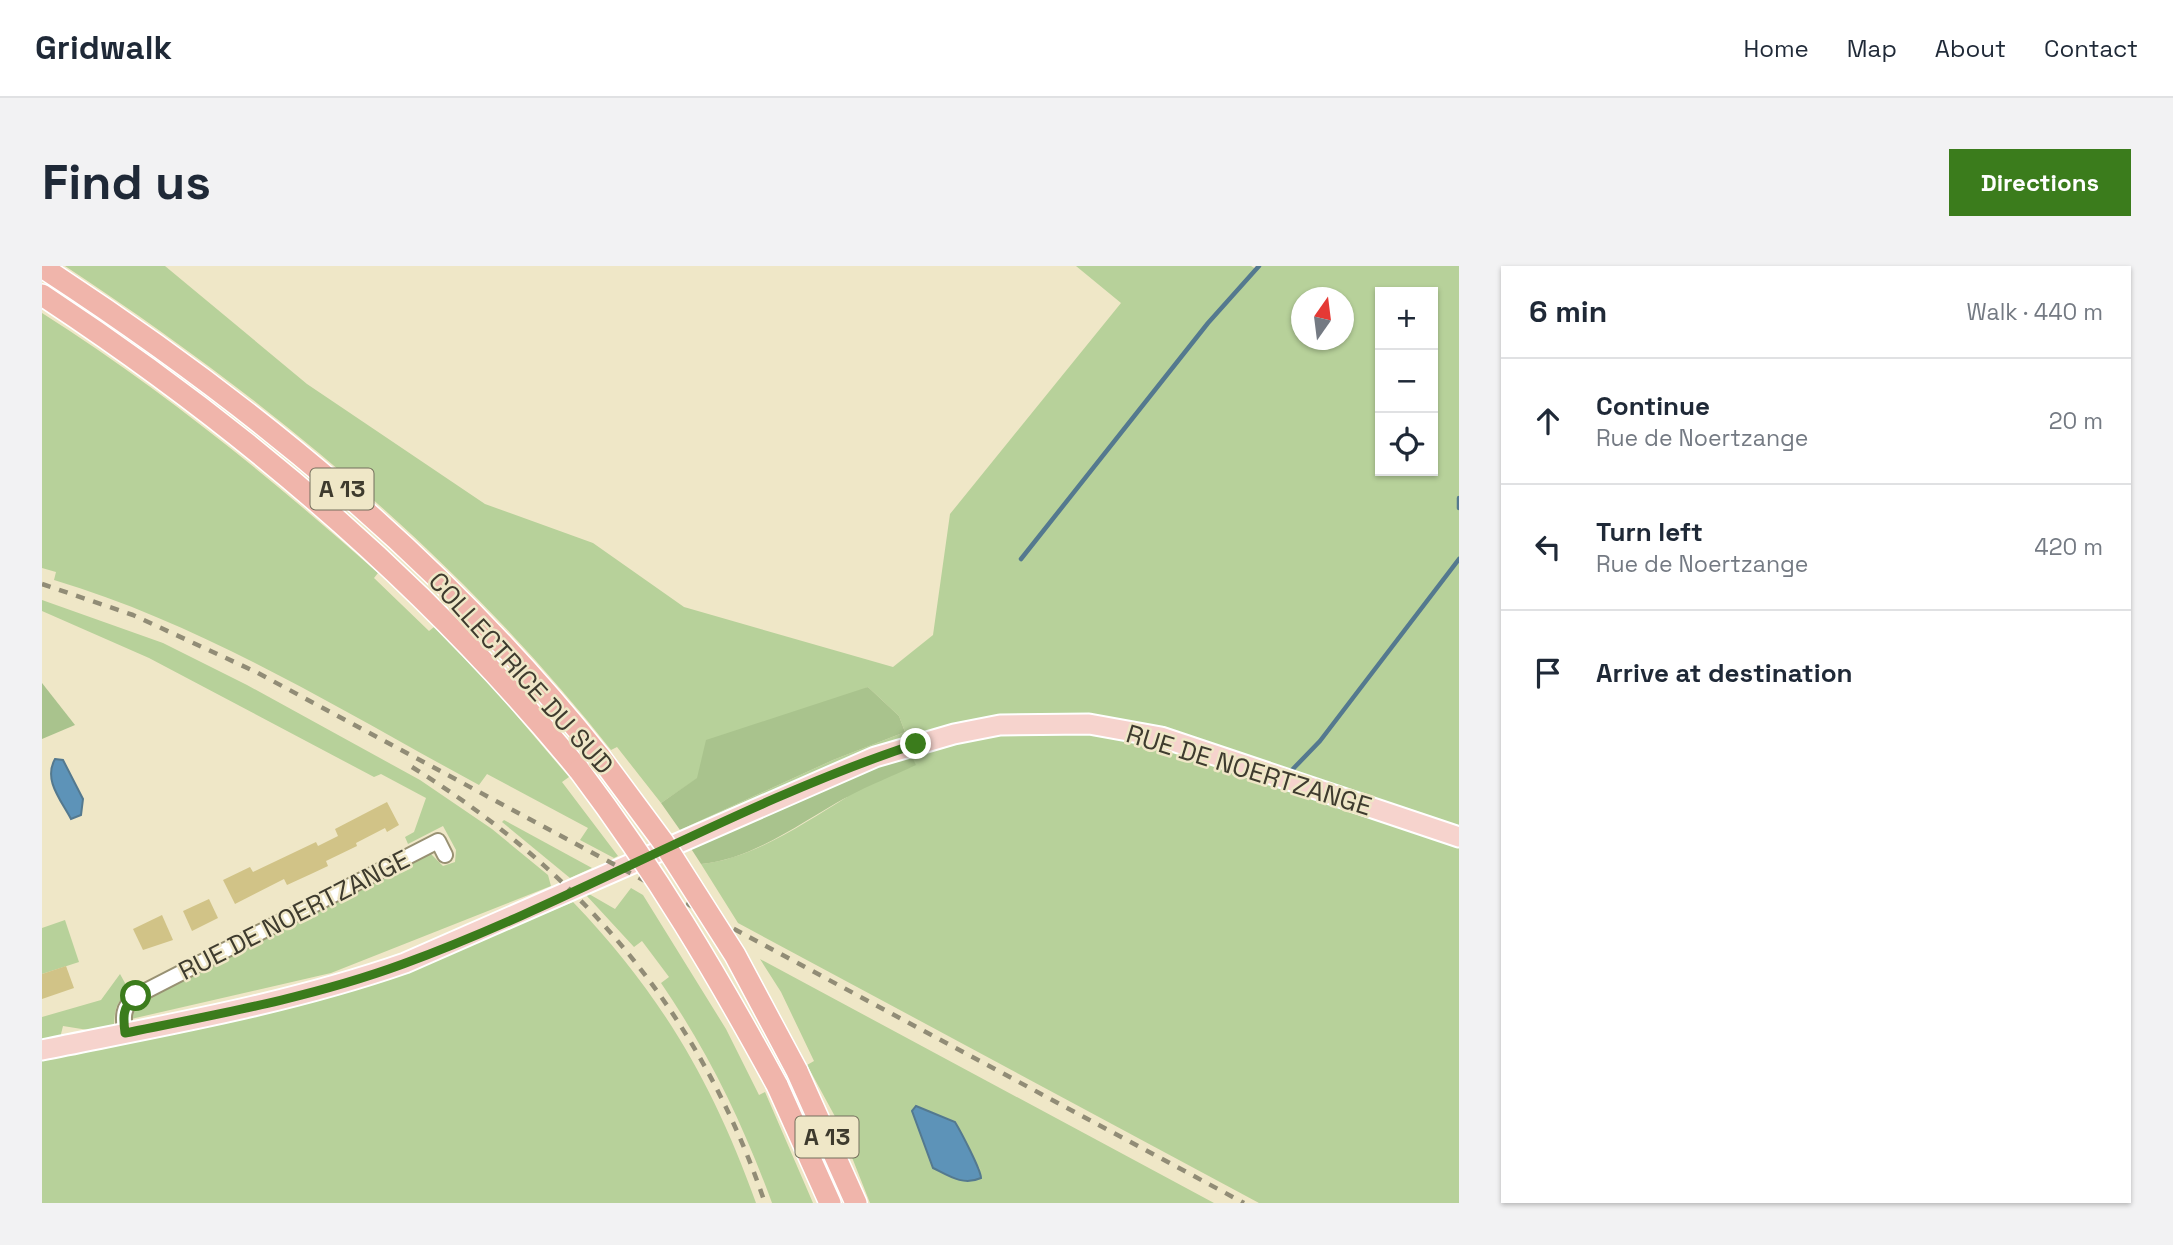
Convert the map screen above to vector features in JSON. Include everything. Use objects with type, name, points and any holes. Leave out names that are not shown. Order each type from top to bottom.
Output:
[{"type":"highway","name":"COLLECTRICE DU SUD","points":[[42,267],[202,376],[318,467],[430,570],[522,665],[600,757],[663,842],[735,956],[797,1072],[856,1203]]},
{"type":"highway","name":"COLLECTRICE DU SUD","points":[[42,295],[191,399],[300,485],[414,588],[502,680],[579,770],[640,851],[706,956],[777,1084],[830,1203]]},
{"type":"main road","name":"RUE DE NOERTZANGE","points":[[42,1050],[271,1004],[334,988],[405,963],[875,757],[954,734],[1000,725],[1089,724],[1161,737],[1459,836]]},
{"type":"street","name":"RUE DE NOERTZANGE","points":[[125,1033],[123,1014],[127,1003],[136,996],[438,841],[445,855]]},
{"type":"green space","points":[[65,266],[165,266],[307,384],[485,504],[593,543],[684,607],[893,667],[933,635],[950,514],[1121,303],[1076,266],[1251,266],[1256,269],[1260,266],[1459,266],[1459,1203],[1259,1203],[738,923],[701,864],[720,861],[758,848],[847,797],[690,847],[680,830],[833,760],[905,732],[899,716],[868,687],[698,778],[661,803],[617,747],[611,750],[553,680],[491,612],[426,548],[288,427],[215,371]]},
{"type":"green space","points":[[42,313],[130,372],[215,436],[298,503],[378,573],[374,578],[429,631],[434,627],[493,688],[569,777],[562,782],[618,856],[614,858],[580,840],[588,828],[487,774],[479,785],[324,699],[219,645],[110,599],[54,580],[56,572],[42,568]]},
{"type":"green space","points":[[42,600],[163,643],[247,685],[420,780],[492,829],[548,875],[551,886],[331,973],[131,1019],[137,1003],[419,851],[431,854],[443,866],[455,862],[456,850],[443,826],[408,844],[405,837],[414,832],[426,798],[381,774],[374,777],[149,658],[42,611]]},
{"type":"green space","points":[[42,683],[75,725],[42,739]]},
{"type":"green space","points":[[868,687],[899,716],[905,732],[833,760],[680,830],[661,803],[697,778],[706,740]]},
{"type":"green space","points":[[910,753],[916,765],[855,793],[777,838],[740,855],[701,864],[690,847],[782,804]]},
{"type":"green space","points":[[504,820],[592,868],[570,878],[502,822]]},
{"type":"green space","points":[[631,888],[643,895],[726,1029],[759,1095],[765,1092],[813,1203],[772,1203],[724,1090],[695,1036],[661,983],[669,977],[642,941],[634,947],[586,895],[589,894],[615,909]]},
{"type":"green space","points":[[573,902],[633,971],[681,1042],[722,1118],[756,1203],[42,1203],[42,1058],[445,955]]},
{"type":"green space","points":[[65,920],[79,962],[42,974],[42,928]]},
{"type":"green space","points":[[760,959],[1214,1203],[870,1203],[838,1122],[807,1065],[814,1061],[781,992]],"holes":[[[916,1106],[956,1122],[970,1156],[981,1170]]]},
{"type":"green space","points":[[120,974],[130,992],[117,1006],[114,1025],[88,1030],[63,1026],[60,1038],[42,1042],[42,1017],[101,1000]]},
{"type":"water","points":[[55,759],[63,760],[83,799],[81,815],[71,819],[52,782]]},
{"type":"water","points":[[916,1106],[955,1122],[981,1178],[962,1180],[933,1168],[912,1111]]},
{"type":"building","points":[[387,802],[399,825],[387,832],[385,828],[356,843],[357,846],[326,861],[328,866],[287,885],[284,879],[235,904],[223,880],[250,867],[253,872],[316,842],[318,846],[338,836],[335,829]]},
{"type":"building","points":[[209,899],[218,918],[192,931],[183,911]]},
{"type":"building","points":[[162,915],[173,940],[143,950],[133,929]]},
{"type":"building","points":[[66,966],[74,988],[42,999],[42,974]]},
{"type":"waterway","points":[[1021,559],[1208,323],[1259,266]]},
{"type":"waterway","points":[[1459,498],[1459,508]]},
{"type":"waterway","points":[[1291,771],[1320,741],[1459,559]]},
{"type":"railway","points":[[42,584],[133,615],[256,672],[1244,1203]]},
{"type":"railway","points":[[412,767],[473,808],[530,853],[581,901],[628,953],[670,1009],[706,1069],[738,1134],[765,1203]]},
{"type":"route","points":[[136,996],[127,1003],[123,1014],[125,1033],[271,1004],[334,988],[405,963],[508,920],[779,797],[875,757],[916,744]]}]
